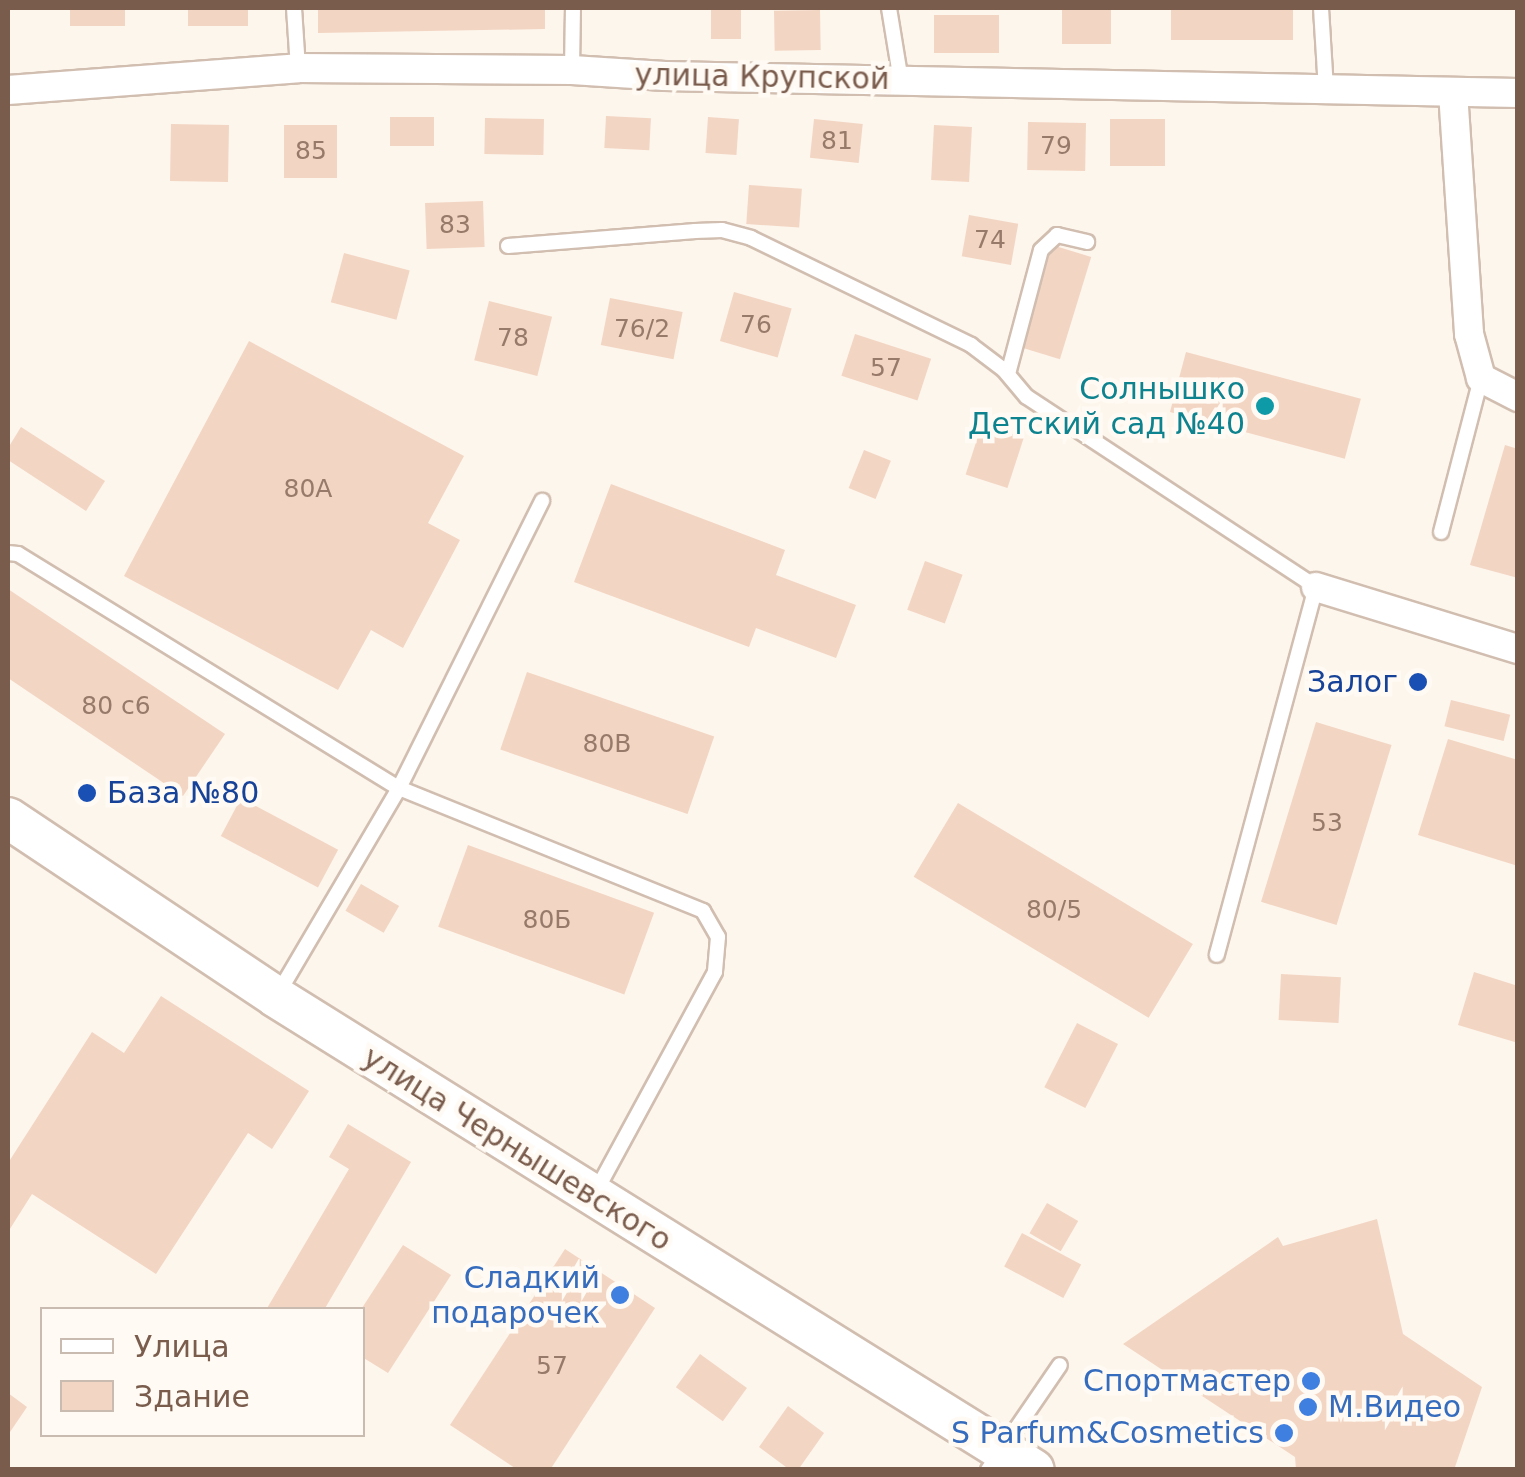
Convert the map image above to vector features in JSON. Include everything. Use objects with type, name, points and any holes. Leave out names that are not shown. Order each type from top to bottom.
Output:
[{"type":"main road","name":"улица Чернышевского","points":[[8,818],[276,997],[1008,1462]]},
{"type":"street","name":"улица Крупской","points":[[8,90],[298,68],[572,70],[1518,94]]},
{"type":"street","points":[[1453,92],[1470,334],[1481,378],[1518,397]]},
{"type":"street","points":[[1316,588],[1518,649]]},
{"type":"lane","points":[[294,8],[298,68]]},
{"type":"lane","points":[[572,70],[573,8]]},
{"type":"lane","points":[[890,8],[901,80]]},
{"type":"lane","points":[[1321,8],[1326,88]]},
{"type":"lane","points":[[508,246],[722,230],[752,238],[971,345],[1008,374],[1027,396],[1316,588],[1217,955]]},
{"type":"lane","points":[[1008,374],[1040,250],[1057,235],[1087,242]]},
{"type":"lane","points":[[1441,532],[1481,378]]},
{"type":"lane","points":[[276,997],[398,788],[542,501]]},
{"type":"lane","points":[[8,553],[18,554],[398,788],[704,912],[718,937],[715,972],[592,1198]]},
{"type":"lane","points":[[1008,1462],[1060,1365]]},
{"type":"building","points":[[70,8],[125,8],[125,26],[70,26]]},
{"type":"building","points":[[188,8],[248,8],[248,26],[188,26]]},
{"type":"building","points":[[318,8],[545,8],[545,29],[318,33]]},
{"type":"building","points":[[711,8],[741,8],[741,39],[711,39]]},
{"type":"building","points":[[1062,8],[1111,8],[1111,44],[1062,44]]},
{"type":"building","points":[[1171,8],[1293,8],[1293,40],[1171,40]]},
{"type":"building","points":[[820,10],[821,50],[775,51],[774,11]]},
{"type":"building","points":[[934,15],[999,15],[999,53],[934,53]]},
{"type":"building","points":[[606,116],[651,118],[649,150],[604,148]]},
{"type":"building","points":[[390,117],[434,117],[434,146],[390,146]]},
{"type":"building","points":[[708,117],[739,119],[736,155],[705,153]]},
{"type":"building","points":[[485,118],[544,119],[543,155],[484,154]]},
{"type":"building","points":[[814,119],[863,124],[859,163],[810,158]]},
{"type":"building","points":[[1110,119],[1165,119],[1165,166],[1110,166]]},
{"type":"building","points":[[1028,122],[1086,123],[1085,171],[1027,170]]},
{"type":"building","points":[[171,124],[229,125],[228,182],[170,181]]},
{"type":"building","points":[[284,125],[337,125],[337,178],[284,178]]},
{"type":"building","points":[[934,125],[972,127],[969,182],[931,180]]},
{"type":"building","points":[[749,185],[802,189],[799,228],[746,224]]},
{"type":"building","points":[[483,201],[485,247],[427,249],[425,203]]},
{"type":"building","points":[[969,215],[1018,224],[1011,265],[962,256]]},
{"type":"building","points":[[1052,245],[1091,257],[1060,359],[1021,347]]},
{"type":"building","points":[[344,253],[410,271],[396,320],[331,302]]},
{"type":"building","points":[[734,292],[792,309],[778,358],[720,341]]},
{"type":"building","points":[[610,298],[683,312],[673,359],[601,345]]},
{"type":"building","points":[[489,301],[552,317],[537,376],[474,360]]},
{"type":"building","points":[[855,334],[931,359],[917,401],[841,376]]},
{"type":"building","points":[[249,341],[464,456],[428,523],[460,540],[403,648],[371,630],[338,690],[124,576]]},
{"type":"building","name":"Солнышко Детский сад №40","points":[[1186,352],[1361,399],[1345,459],[1170,412]]},
{"type":"building","points":[[982,424],[1024,438],[1007,488],[966,474]]},
{"type":"building","points":[[21,427],[105,481],[86,511],[8,460],[8,448]]},
{"type":"building","points":[[1505,445],[1518,449],[1518,578],[1470,565]]},
{"type":"building","points":[[864,450],[891,461],[876,499],[849,488]]},
{"type":"building","points":[[611,484],[785,550],[776,575],[856,605],[836,658],[756,628],[749,647],[574,582]]},
{"type":"building","points":[[925,561],[963,575],[945,624],[907,610]]},
{"type":"building","points":[[8,589],[225,734],[183,796],[8,678]]},
{"type":"building","points":[[527,672],[714,736],[688,814],[500,750]]},
{"type":"building","points":[[1451,700],[1510,715],[1504,741],[1444,726]]},
{"type":"building","points":[[1316,722],[1392,745],[1337,925],[1261,902]]},
{"type":"building","points":[[1448,739],[1518,760],[1518,866],[1418,835]]},
{"type":"building","points":[[241,798],[338,850],[318,888],[221,836]]},
{"type":"building","points":[[958,803],[1193,944],[1149,1018],[914,877]]},
{"type":"building","points":[[468,845],[654,913],[624,994],[438,927]]},
{"type":"building","points":[[361,884],[399,906],[384,933],[346,911]]},
{"type":"building","points":[[1474,972],[1518,986],[1518,1043],[1458,1025]]},
{"type":"building","points":[[1281,974],[1341,977],[1339,1023],[1279,1020]]},
{"type":"building","points":[[161,996],[309,1091],[272,1149],[248,1133],[156,1274],[32,1194],[8,1232],[8,1163],[92,1032],[124,1053]]},
{"type":"building","points":[[1077,1023],[1118,1044],[1085,1108],[1044,1087]]},
{"type":"building","points":[[348,1124],[411,1162],[326,1307],[268,1307],[349,1169],[329,1157]]},
{"type":"building","points":[[1047,1203],[1078,1221],[1061,1251],[1030,1233]]},
{"type":"building","points":[[1377,1219],[1403,1334],[1482,1387],[1454,1470],[1296,1470],[1295,1457],[1123,1344],[1278,1237],[1283,1246]]},
{"type":"building","points":[[1022,1233],[1081,1264],[1063,1298],[1004,1267]]},
{"type":"building","points":[[403,1245],[451,1275],[388,1373],[365,1359],[363,1307]]},
{"type":"building","points":[[565,1249],[655,1308],[550,1470],[518,1470],[450,1425]]},
{"type":"building","points":[[700,1354],[747,1388],[723,1421],[676,1387]]},
{"type":"building","points":[[8,1393],[27,1407],[8,1435]]},
{"type":"building","points":[[788,1406],[824,1433],[798,1470],[790,1470],[759,1447]]},
{"type":"place","name":"Солнышко Детский сад №40","points":[[1265,406]]},
{"type":"place","name":"Залог","points":[[1418,682]]},
{"type":"place","name":"База №80","points":[[87,793]]},
{"type":"place","name":"Сладкий подарочек","points":[[620,1295]]},
{"type":"place","name":"Спортмастер","points":[[1311,1381]]},
{"type":"place","name":"М.Видео","points":[[1308,1407]]},
{"type":"place","name":"S Parfum&Cosmetics","points":[[1284,1433]]}]
